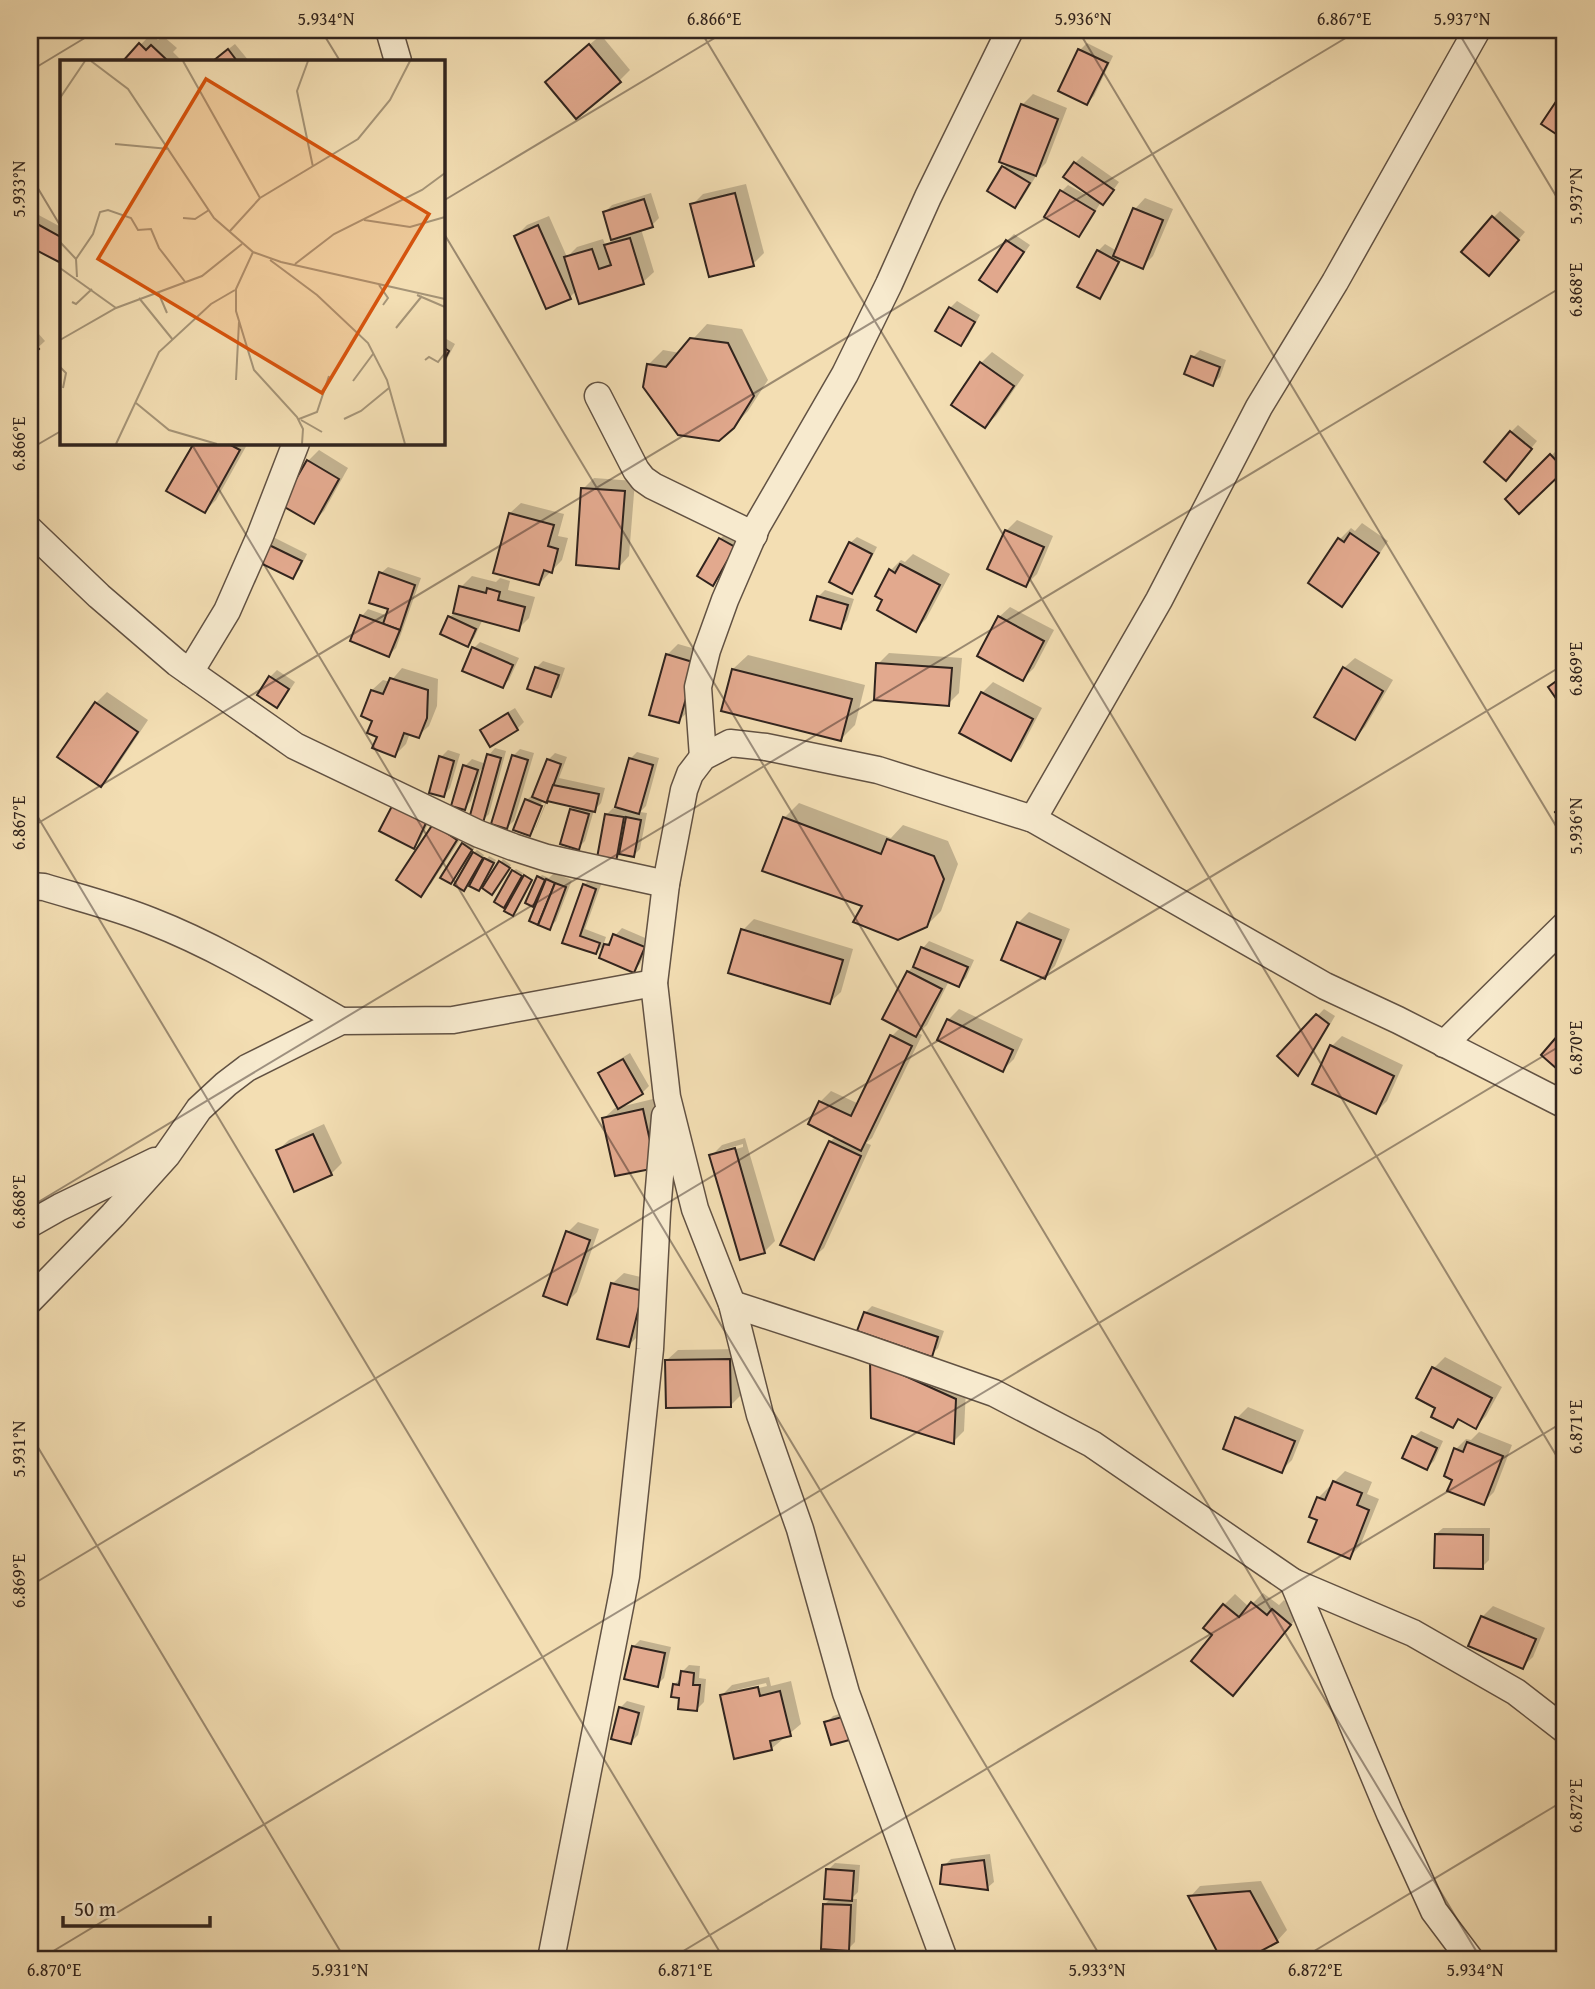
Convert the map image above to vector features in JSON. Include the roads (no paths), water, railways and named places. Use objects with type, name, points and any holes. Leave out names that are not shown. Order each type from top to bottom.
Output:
[{"type":"street","points":[[389,30],[398,60]]},
{"type":"street","points":[[1033,819],[1159,600],[1259,407],[1335,282],[1477,30]]},
{"type":"street","points":[[703,757],[698,687],[707,650],[725,600],[754,535],[845,374],[1004,34]]},
{"type":"street","points":[[598,396],[643,479],[754,535]]},
{"type":"street","points":[[190,672],[227,611],[296,444]]},
{"type":"street","points":[[30,530],[99,596],[190,672],[295,746],[479,834],[547,858],[666,884]]},
{"type":"street","points":[[923,1959],[940,1947],[846,1692],[800,1529],[760,1415],[732,1304],[695,1209],[667,1097],[654,983],[666,884],[684,790],[690,774],[703,757],[730,743],[766,747],[878,770],[1033,819],[1325,986],[1565,1105]]},
{"type":"street","points":[[30,886],[44,887],[150,920],[246,965],[341,1021]]},
{"type":"street","points":[[1444,1044],[1565,925]]},
{"type":"street","points":[[30,1300],[113,1215],[166,1155],[200,1110],[247,1068],[341,1021],[453,1020],[654,983]]},
{"type":"street","points":[[551,1959],[626,1576],[650,1349],[657,1212],[667,1097]]},
{"type":"street","points":[[30,1224],[166,1155]]},
{"type":"street","points":[[732,1304],[994,1394],[1092,1444],[1293,1582],[1413,1633],[1516,1692],[1565,1730]]},
{"type":"street","points":[[1293,1582],[1390,1814],[1434,1911],[1469,1959]]}]
